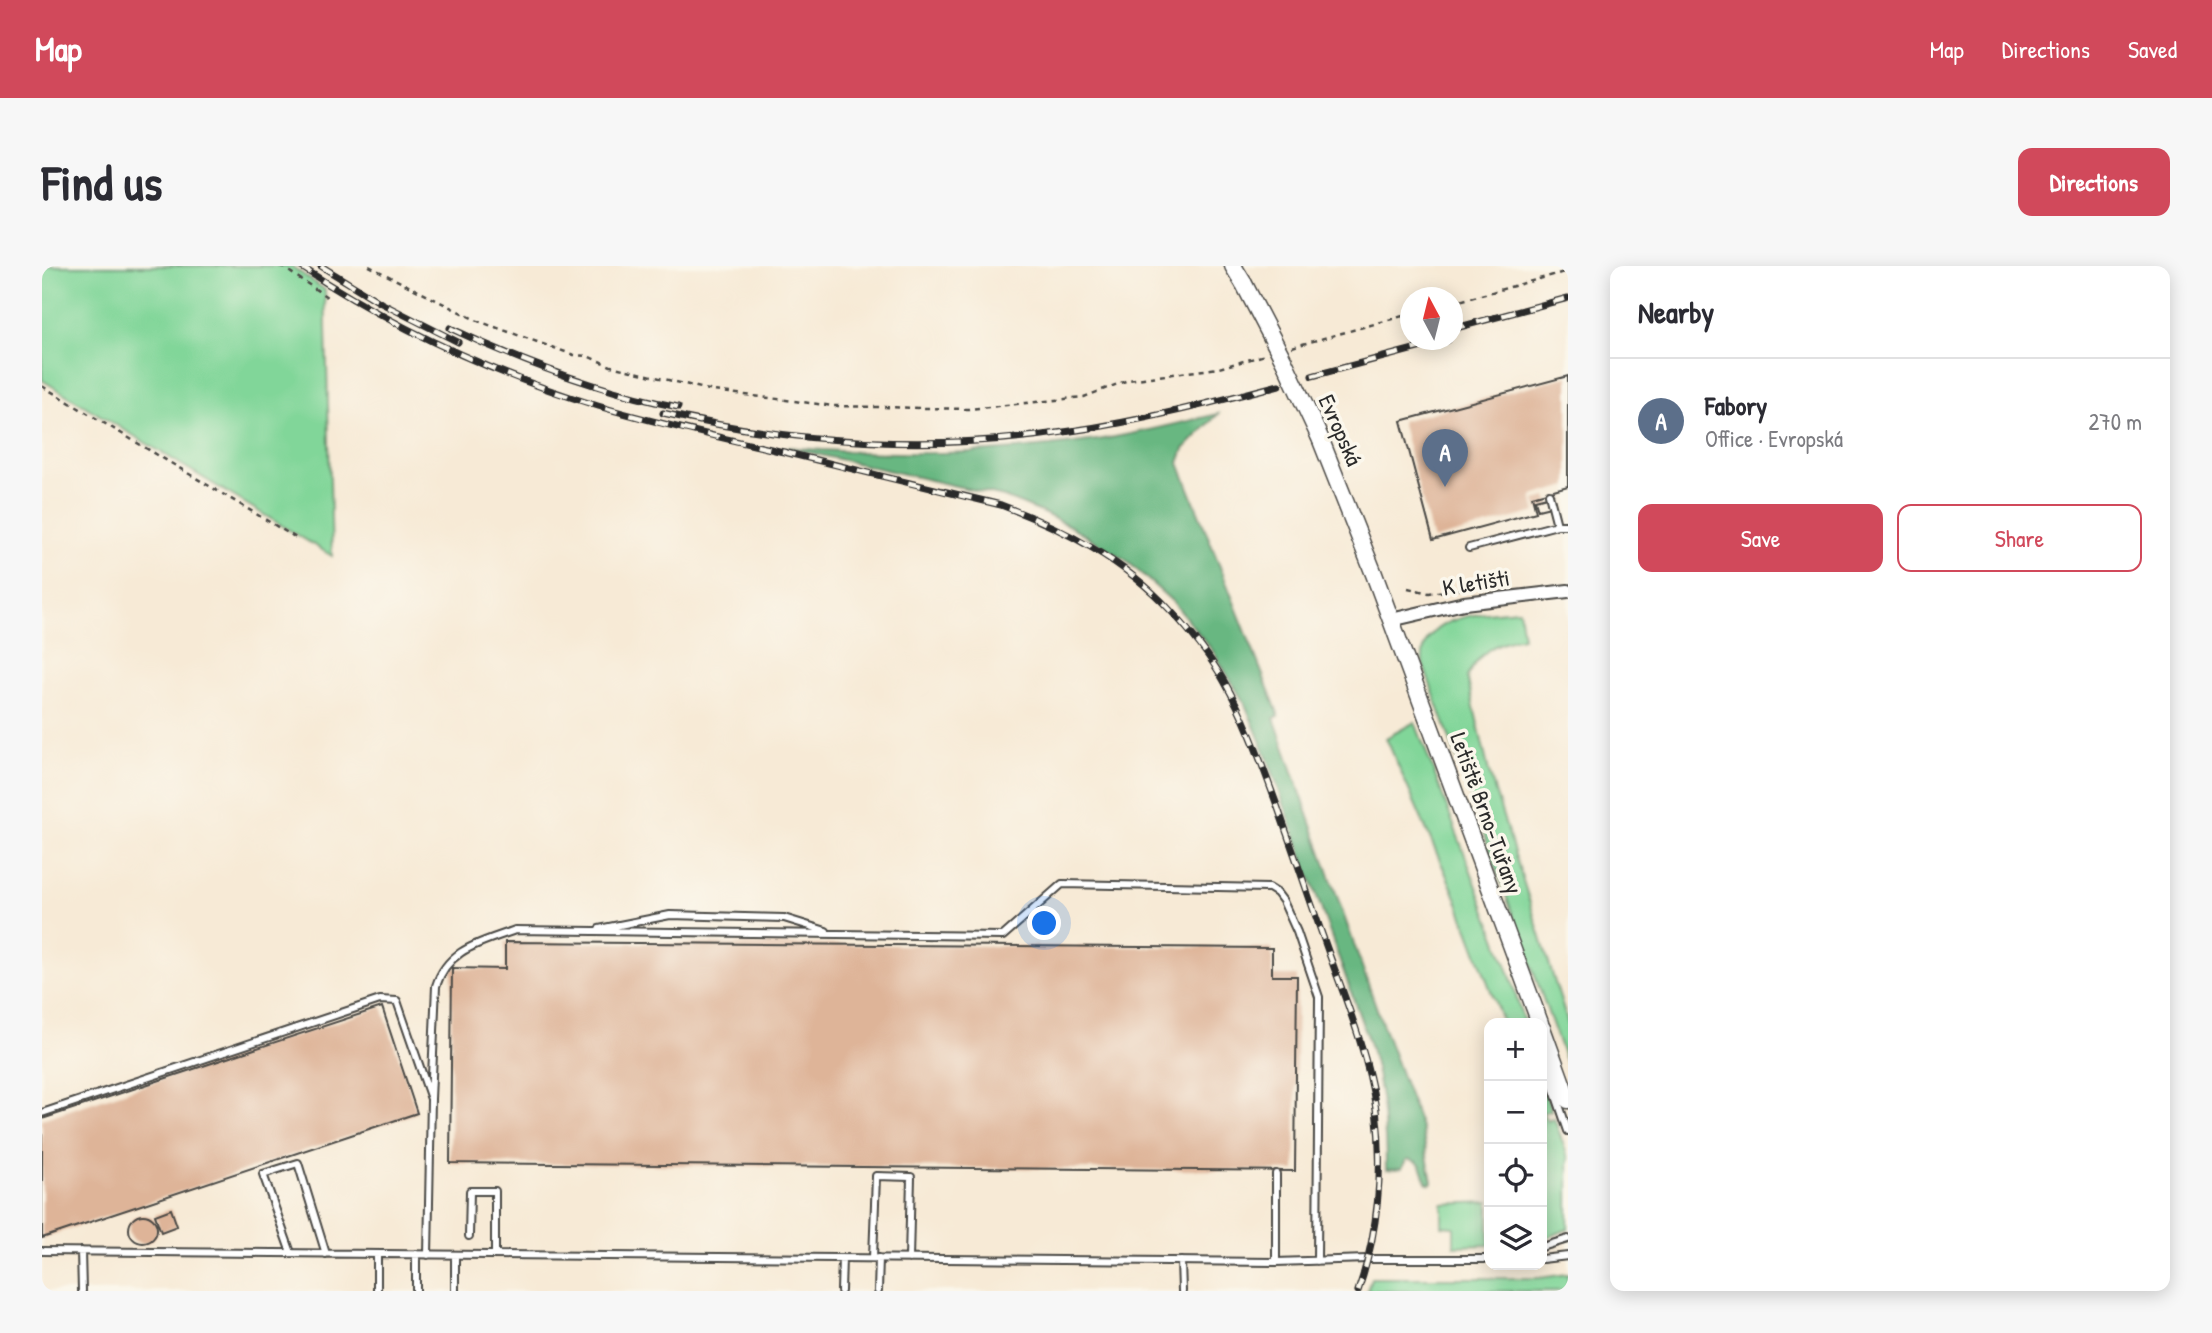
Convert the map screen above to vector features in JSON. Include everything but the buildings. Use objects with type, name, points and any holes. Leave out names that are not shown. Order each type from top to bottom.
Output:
[{"type":"street","name":"Evropská","points":[[1233,266],[1284,361],[1320,438],[1391,620]]},
{"type":"street","name":"K letišti","points":[[1391,620],[1464,603],[1568,591]]},
{"type":"street","name":"Letiště Brno-Tuřany","points":[[1391,620],[1538,1018]]},
{"type":"street","name":"Letiště Brno-Tuřany","points":[[1547,1042],[1568,1100]]},
{"type":"lane","points":[[1549,494],[1557,525]]},
{"type":"lane","points":[[1469,548],[1557,525],[1568,525]]},
{"type":"lane","points":[[428,1255],[436,986],[441,971],[449,960],[470,946],[515,930],[1003,936],[1062,884],[1266,887],[1277,893],[1283,901],[1297,932],[1319,997],[1317,1261]]},
{"type":"lane","points":[[587,931],[670,915],[784,918],[834,934]]},
{"type":"lane","points":[[1527,987],[1533,1018]]},
{"type":"lane","points":[[42,1112],[380,1000],[397,1001],[431,1099]]},
{"type":"lane","points":[[1547,1070],[1568,1131]]},
{"type":"lane","points":[[291,1253],[263,1174],[298,1163],[326,1254]]},
{"type":"lane","points":[[1276,1174],[1276,1262]]},
{"type":"lane","points":[[878,1291],[876,1176],[911,1177],[909,1259]]},
{"type":"lane","points":[[469,1236],[470,1191],[495,1191],[495,1255]]},
{"type":"lane","points":[[1547,1245],[1568,1239]]},
{"type":"lane","points":[[42,1251],[1276,1262],[1484,1258]]},
{"type":"lane","points":[[82,1251],[82,1291]]},
{"type":"lane","points":[[377,1254],[377,1291]]},
{"type":"lane","points":[[416,1254],[416,1291]]},
{"type":"lane","points":[[455,1255],[455,1291]]},
{"type":"lane","points":[[1547,1258],[1568,1256]]},
{"type":"lane","points":[[841,1291],[842,1258]]},
{"type":"lane","points":[[1181,1261],[1182,1291]]},
{"type":"path","points":[[282,266],[330,299]]},
{"type":"path","points":[[369,266],[478,321],[574,355],[587,356],[611,366],[713,391],[834,406],[969,409],[1084,397],[1128,380],[1219,368],[1267,354]]},
{"type":"path","points":[[1463,300],[1568,271]]},
{"type":"path","points":[[1291,347],[1400,317]]},
{"type":"path","points":[[42,386],[298,540]]},
{"type":"green space","points":[[42,266],[291,266],[325,290],[332,556],[42,380]]},
{"type":"green space","points":[[1218,414],[1184,449],[1179,463],[1279,716],[1274,718],[1422,1130],[1432,1182],[1430,1184],[1426,1182],[1421,1166],[1416,1161],[1407,1159],[1402,1168],[1386,1170],[1383,1109],[1371,1048],[1269,762],[1245,704],[1213,651],[1174,603],[1126,560],[1070,526],[1004,497],[786,447],[903,453],[1019,449],[1112,438]]},
{"type":"green space","points":[[1519,610],[1523,637],[1496,645],[1489,650],[1477,661],[1467,677],[1489,772],[1568,1024],[1568,1068],[1423,664],[1424,647],[1431,635],[1442,626],[1472,615]]},
{"type":"green space","points":[[1415,722],[1510,975],[1523,1018],[1501,1018],[1453,890],[1386,738]]},
{"type":"green space","points":[[1554,1118],[1568,1158],[1568,1229],[1547,1238],[1547,1120]]},
{"type":"green space","points":[[1484,1202],[1484,1245],[1454,1246],[1454,1227],[1442,1226],[1442,1204]]},
{"type":"green space","points":[[1568,1274],[1568,1291],[1367,1291],[1371,1278],[1539,1278]]},
{"type":"railway","points":[[300,266],[407,329],[482,364],[559,393],[667,425],[1001,505],[1048,524],[1092,548],[1152,592],[1185,626],[1206,653],[1240,712],[1278,808],[1361,1043],[1376,1109],[1379,1178],[1375,1224],[1358,1291]]},
{"type":"railway","points":[[321,266],[381,303],[458,342]]},
{"type":"railway","points":[[1463,326],[1568,298]]},
{"type":"railway","points":[[450,328],[561,374],[619,393],[678,407]]},
{"type":"railway","points":[[1312,376],[1410,350]]},
{"type":"railway","points":[[663,413],[713,424],[815,438],[866,442],[969,441],[1020,438],[1124,422],[1279,385]]},
{"type":"place","name":"Fabory","points":[[1445,487]]}]
